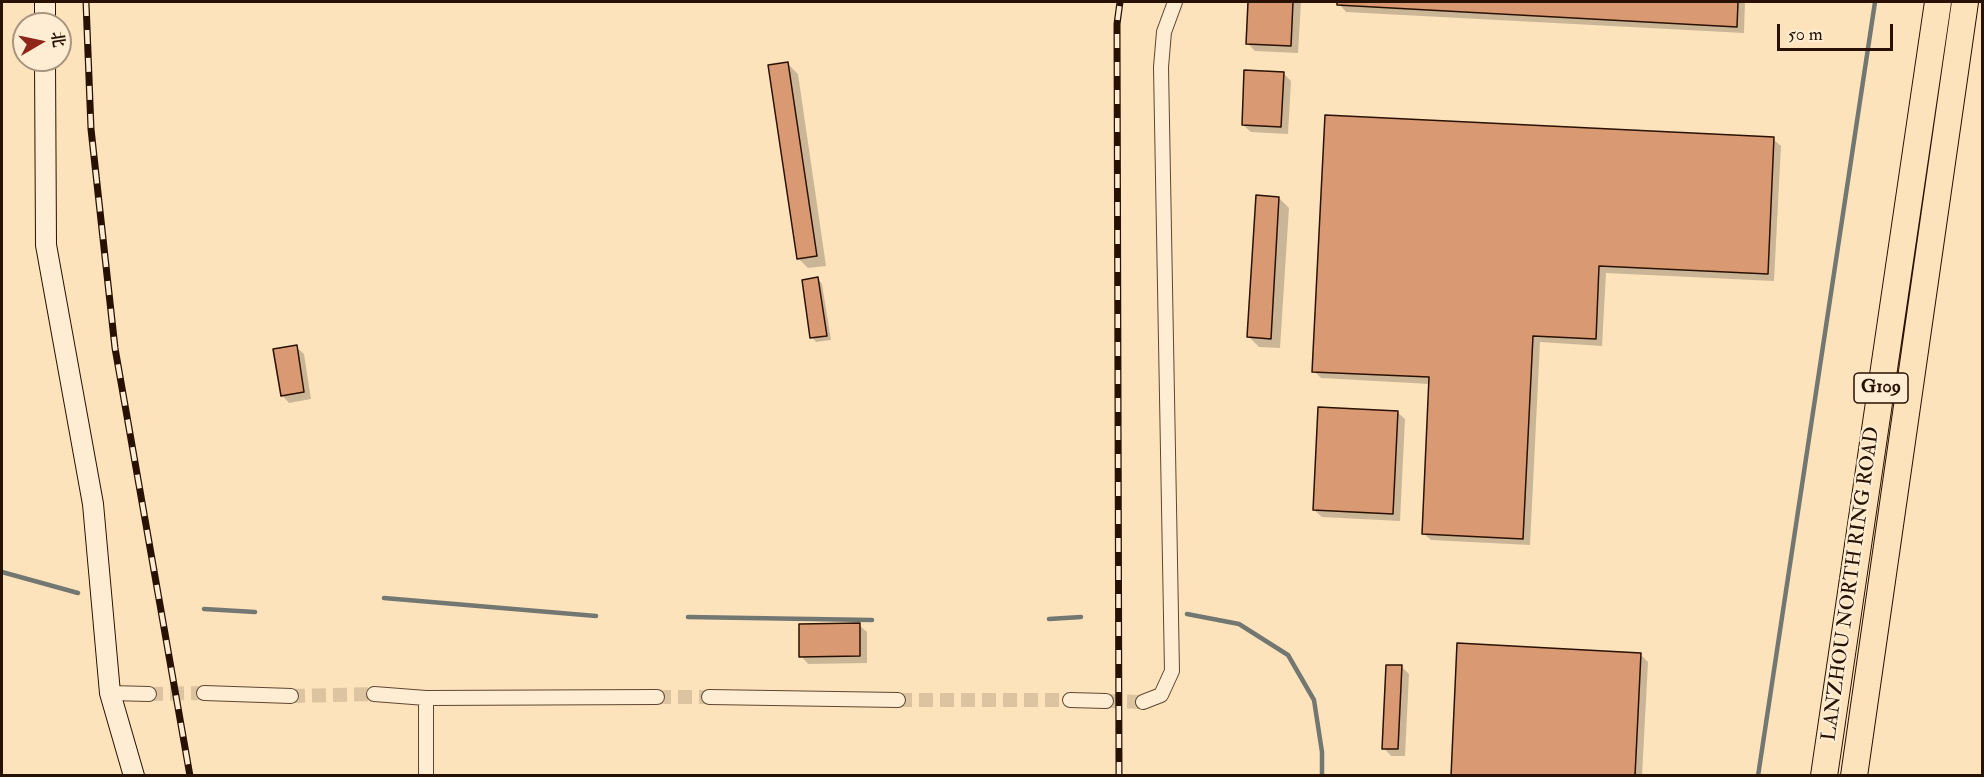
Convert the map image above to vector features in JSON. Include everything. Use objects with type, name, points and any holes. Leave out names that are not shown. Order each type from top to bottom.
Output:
[{"type":"highway","name":"LANZHOU NORTH RING ROAD","points":[[1824,776],[1938,2]]},
{"type":"highway","name":"LANZHOU NORTH RING ROAD","points":[[1854,776],[1965,2]]},
{"type":"street","points":[[1143,702],[1161,695],[1172,671],[1161,67],[1164,32],[1174,2]]},
{"type":"street","points":[[45,72],[46,244],[93,504],[110,693],[134,776]]},
{"type":"street","points":[[110,693],[149,694]]},
{"type":"street","points":[[204,693],[291,696]]},
{"type":"street","points":[[374,694],[426,698],[657,697]]},
{"type":"street","points":[[426,698],[426,776]]},
{"type":"street","points":[[709,698],[898,700]]},
{"type":"street","points":[[1070,700],[1106,701]]},
{"type":"building","points":[[1248,2],[1293,2],[1291,46],[1246,44]]},
{"type":"building","points":[[1337,2],[1738,2],[1737,27],[1337,5]]},
{"type":"building","points":[[788,62],[817,256],[797,259],[768,65]]},
{"type":"building","points":[[1244,70],[1284,72],[1281,127],[1242,125]]},
{"type":"building","points":[[1325,115],[1774,137],[1768,274],[1599,266],[1596,339],[1533,336],[1523,539],[1422,534],[1429,377],[1312,372]]},
{"type":"building","points":[[1256,195],[1279,197],[1271,339],[1247,337]]},
{"type":"building","points":[[818,277],[827,336],[810,338],[802,280]]},
{"type":"building","points":[[297,345],[304,392],[281,396],[273,349]]},
{"type":"building","points":[[1318,407],[1398,411],[1393,514],[1313,510]]},
{"type":"building","points":[[860,623],[860,656],[799,657],[799,624]]},
{"type":"building","points":[[1457,643],[1641,653],[1635,776],[1451,776]]},
{"type":"building","points":[[1386,665],[1402,665],[1398,749],[1382,749]]},
{"type":"waterway","points":[[1758,776],[1875,2]]},
{"type":"waterway","points":[[2,572],[78,593]]},
{"type":"waterway","points":[[384,598],[596,616]]},
{"type":"waterway","points":[[204,609],[255,612]]},
{"type":"waterway","points":[[1187,614],[1239,624],[1288,655],[1314,700],[1322,752],[1322,776]]},
{"type":"waterway","points":[[688,617],[872,620]]},
{"type":"waterway","points":[[1049,619],[1081,617]]},
{"type":"tunnel","points":[[149,694],[204,693]]},
{"type":"tunnel","points":[[291,696],[374,694]]},
{"type":"tunnel","points":[[657,697],[709,697]]},
{"type":"tunnel","points":[[898,700],[1070,700]]},
{"type":"tunnel","points":[[1106,701],[1143,702]]},
{"type":"railway","points":[[86,2],[91,129],[115,348],[190,776]]},
{"type":"railway","points":[[1119,776],[1117,24],[1120,2]]}]
